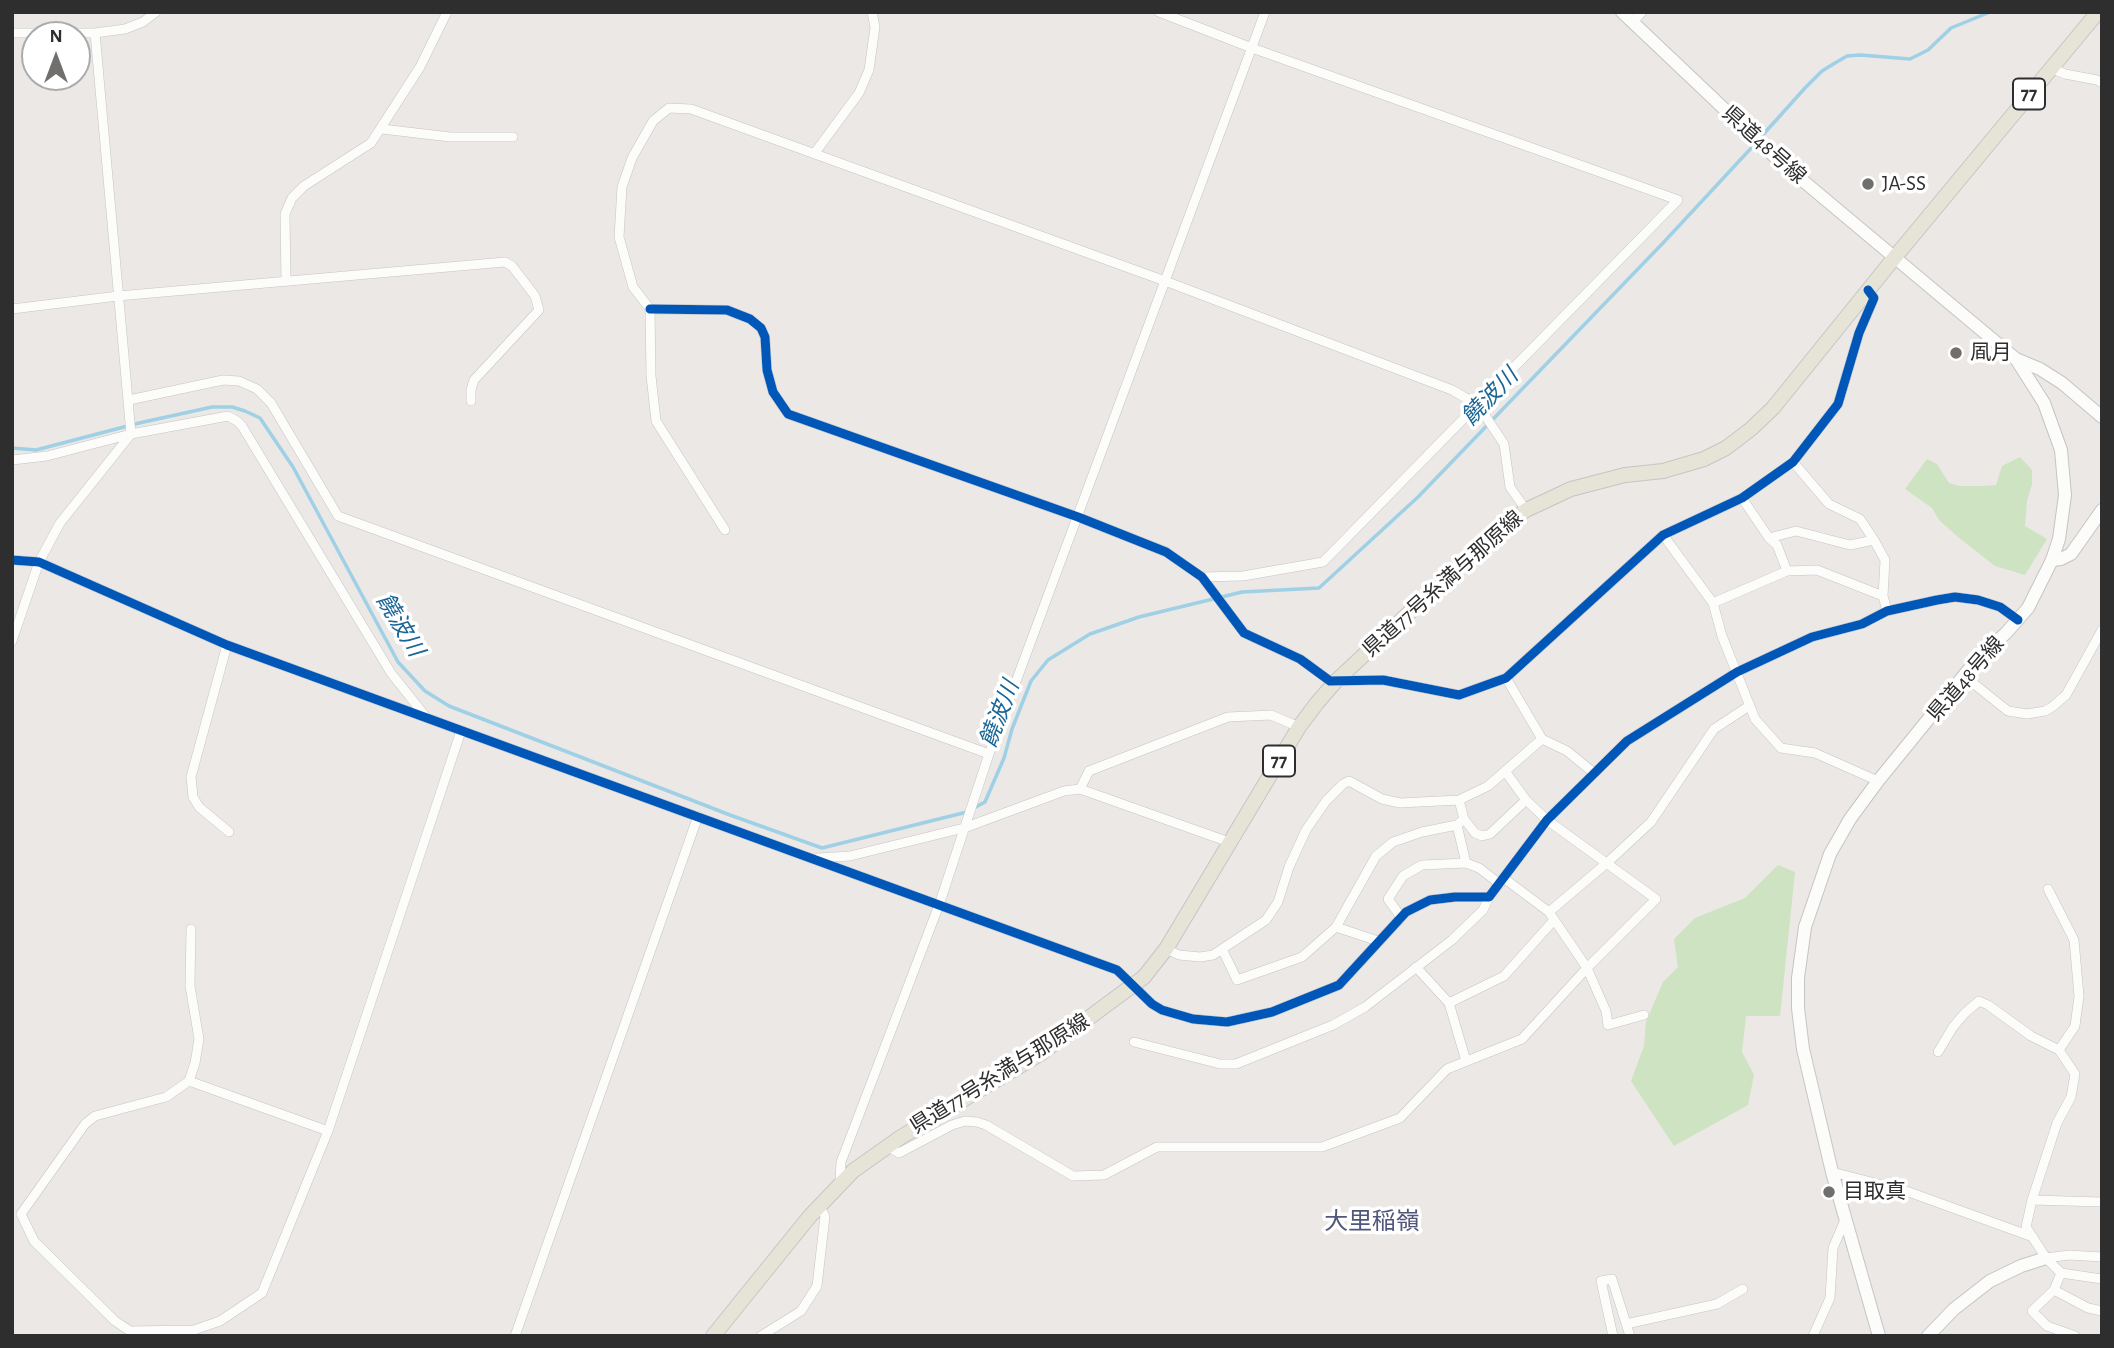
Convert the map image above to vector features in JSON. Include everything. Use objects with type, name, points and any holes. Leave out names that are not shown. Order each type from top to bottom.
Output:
[{"type":"main road","name":"県道48号線","points":[[1622,12],[1777,159],[2016,359],[2044,403],[2061,450],[2066,495],[2059,539],[2052,560],[2028,608],[1979,657],[1878,780],[1850,819],[1830,854],[1812,902],[1800,953],[1798,1009],[1803,1049],[1832,1172],[1879,1336]]},
{"type":"main road","name":"県道77号糸満与那原線","points":[[713,1336],[841,1182],[887,1146],[1040,1054],[1143,977],[1166,949],[1299,727],[1336,681],[1486,541],[1526,510],[1571,489],[1625,475],[1681,467],[1704,459],[1726,448],[1773,408],[2098,12]]},
{"type":"main road","points":[[2016,359],[2040,369],[2062,383],[2102,416]]},
{"type":"main road","points":[[2052,560],[2071,554],[2102,510]]},
{"type":"main road","points":[[1928,1336],[1954,1310],[1990,1281],[2046,1258]]},
{"type":"street","points":[[12,33],[95,33],[125,29],[143,22],[156,12]]},
{"type":"street","points":[[286,281],[285,214],[292,198],[304,186],[371,143],[420,66],[447,12]]},
{"type":"street","points":[[814,154],[859,93],[869,70],[875,27],[872,12]]},
{"type":"street","points":[[1159,12],[1252,48],[1678,200],[1323,562],[1243,576],[1202,578]]},
{"type":"street","points":[[841,1182],[841,1162],[939,905],[989,754],[1265,12]]},
{"type":"street","points":[[1633,22],[1642,12]]},
{"type":"street","points":[[12,641],[39,562],[61,523],[131,434],[95,33]]},
{"type":"street","points":[[2051,68],[2102,83]]},
{"type":"street","points":[[725,530],[656,421],[651,376],[650,309],[633,287],[619,237],[622,187],[632,158],[653,121],[668,108],[691,108],[1165,281],[1452,390],[1478,405],[1504,444],[1510,487],[1526,510]]},
{"type":"street","points":[[382,129],[450,137],[513,137]]},
{"type":"street","points":[[12,309],[117,296],[505,262],[512,266],[535,296],[539,310],[474,380],[471,401]]},
{"type":"street","points":[[650,309],[727,310],[750,319],[761,328],[765,337],[766,369],[773,392],[788,414],[1078,517],[1166,552],[1202,578],[1244,633],[1300,659],[1330,681],[1382,680],[1459,695],[1506,678],[1663,535],[1742,498],[1793,462],[1838,404],[1859,333],[1874,298],[1868,290]]},
{"type":"street","points":[[129,400],[223,380],[239,381],[257,389],[271,403],[338,516],[989,754]]},
{"type":"street","points":[[12,460],[47,456],[131,434],[228,416],[237,421],[391,673],[427,719]]},
{"type":"street","points":[[1793,462],[1829,504],[1860,519],[1874,540],[1885,559],[1883,596],[1887,611]]},
{"type":"street","points":[[1742,498],[1769,538],[1777,545],[1787,571]]},
{"type":"street","points":[[1769,538],[1796,531],[1850,545],[1874,540]]},
{"type":"street","points":[[1663,535],[1713,603],[1722,636],[1755,719],[1781,748],[1826,757],[1878,780]]},
{"type":"street","points":[[12,560],[39,562],[227,645],[1117,970],[1152,1004],[1162,1010],[1193,1019],[1227,1023],[1272,1012],[1339,985],[1401,917],[1430,900],[1489,897]]},
{"type":"street","points":[[1713,603],[1787,571],[1816,570],[1883,596]]},
{"type":"street","points":[[1134,1042],[1220,1064],[1236,1064],[1334,1025],[1365,1007],[1452,940],[1483,910],[1489,897],[1503,882],[1547,820],[1628,741],[1737,672],[1812,638],[1862,624],[1887,611],[1955,597],[2000,607],[2018,620]]},
{"type":"street","points":[[1964,676],[2008,711],[2027,715],[2045,710],[2066,695],[2102,630]]},
{"type":"street","points":[[227,645],[191,777],[192,797],[199,807],[229,832]]},
{"type":"street","points":[[1506,678],[1542,738],[1567,751],[1594,773]]},
{"type":"street","points":[[1449,1003],[1504,976],[1551,916],[1651,822],[1714,729],[1749,706]]},
{"type":"street","points":[[1080,789],[1088,771],[1228,717],[1271,715],[1299,727]]},
{"type":"street","points":[[191,929],[190,986],[199,1039],[190,1081],[166,1097],[95,1116],[85,1124],[21,1214],[34,1241],[115,1321],[130,1331],[194,1330],[220,1321],[262,1293],[328,1131],[461,731]]},
{"type":"street","points":[[1166,949],[1179,955],[1213,955],[1266,920],[1278,902],[1289,867],[1306,830],[1326,800],[1349,780],[1382,799],[1400,803],[1459,800],[1488,786],[1542,738]]},
{"type":"street","points":[[887,1146],[899,1153],[952,1125],[965,1121],[977,1122],[1073,1175],[1104,1175],[1157,1147],[1322,1147],[1400,1118],[1447,1069],[1522,1039],[1587,968],[1656,899],[1547,820],[1526,800],[1505,771]]},
{"type":"street","points":[[812,858],[850,856],[964,828],[1064,791],[1080,789],[1229,842]]},
{"type":"street","points":[[1459,800],[1466,863]]},
{"type":"street","points":[[1461,822],[1482,836],[1490,834],[1526,800]]},
{"type":"street","points":[[515,1336],[698,816]]},
{"type":"street","points":[[1222,949],[1237,980],[1302,957],[1336,927],[1376,856],[1393,842],[1461,822]]},
{"type":"street","points":[[1401,917],[1388,899],[1403,876],[1422,865],[1466,863],[1479,867],[1551,916],[1587,968],[1606,1011],[1608,1025],[1644,1015]]},
{"type":"street","points":[[2049,889],[2074,940],[2079,996],[2075,1026],[2059,1050]]},
{"type":"street","points":[[1336,927],[1378,941]]},
{"type":"street","points":[[1416,967],[1449,1003],[1466,1061]]},
{"type":"street","points":[[1938,1052],[1952,1027],[1979,1001],[2031,1036],[2059,1050],[2075,1073],[2071,1097],[2057,1123],[2026,1227],[2046,1258],[2062,1273],[2102,1279]]},
{"type":"street","points":[[190,1081],[328,1131]]},
{"type":"street","points":[[1832,1172],[1906,1191],[2033,1237]]},
{"type":"street","points":[[2032,1200],[2102,1202]]},
{"type":"street","points":[[761,1336],[776,1332],[801,1311],[817,1286],[825,1216],[819,1206]]},
{"type":"street","points":[[1812,1336],[1830,1298],[1833,1248],[1845,1220]]},
{"type":"street","points":[[2046,1258],[2068,1255],[2102,1257]]},
{"type":"street","points":[[2062,1273],[2054,1290],[2032,1311],[2047,1326],[2075,1336]]},
{"type":"street","points":[[1613,1336],[1601,1281],[1612,1279],[1630,1336]]},
{"type":"street","points":[[1626,1324],[1717,1304],[1743,1289]]},
{"type":"street","points":[[2054,1290],[2088,1308],[2102,1311]]},
{"type":"green space","points":[[2020,457],[2032,470],[2025,526],[2047,539],[2025,575],[1995,566],[1939,520],[1932,508],[1905,489],[1927,459],[1937,464],[1949,483],[1982,486],[1996,485],[2002,466]]},
{"type":"green space","points":[[1778,865],[1795,872],[1780,1016],[1746,1016],[1742,1052],[1754,1075],[1748,1105],[1674,1146],[1631,1081],[1644,1046],[1646,1022],[1663,982],[1678,967],[1674,939],[1695,918],[1745,898]]},
{"type":"waterway","name":"饒波川","points":[[1760,138],[1822,71],[1847,56],[1910,59],[1928,50],[1951,28],[1990,12]]},
{"type":"waterway","name":"饒波川","points":[[974,808],[985,802],[1004,758],[1031,681],[1048,660],[1090,634],[1139,617],[1242,592],[1319,588],[1418,497],[1755,144]]},
{"type":"waterway","name":"饒波川","points":[[12,448],[36,450],[212,407],[232,407],[245,411],[260,418],[293,467],[398,662],[425,691],[449,706],[822,848],[967,812]]},
{"type":"cycle path","points":[[650,309],[727,310],[750,319],[761,328],[765,337],[767,370],[773,392],[788,414],[1078,517],[1166,552],[1202,577],[1244,633],[1300,659],[1330,681],[1383,680],[1459,695],[1506,678],[1663,535],[1742,498],[1793,462],[1838,404],[1859,333],[1874,298],[1868,290]]},
{"type":"cycle path","points":[[12,560],[39,562],[227,645],[1117,970],[1152,1004],[1162,1010],[1193,1019],[1227,1022],[1272,1012],[1339,985],[1406,912],[1430,900],[1489,897],[1547,820],[1627,741],[1737,672],[1812,637],[1862,624],[1887,611],[1937,600],[1955,597],[1978,600],[2000,607],[2018,620]]},
{"type":"place","name":"JA-SS","points":[[1868,184]]},
{"type":"place","name":"凮月","points":[[1956,353]]},
{"type":"place","name":"目取真","points":[[1829,1192]]},
{"type":"district","name":"大里稲嶺","points":[[1372,1222]]}]
